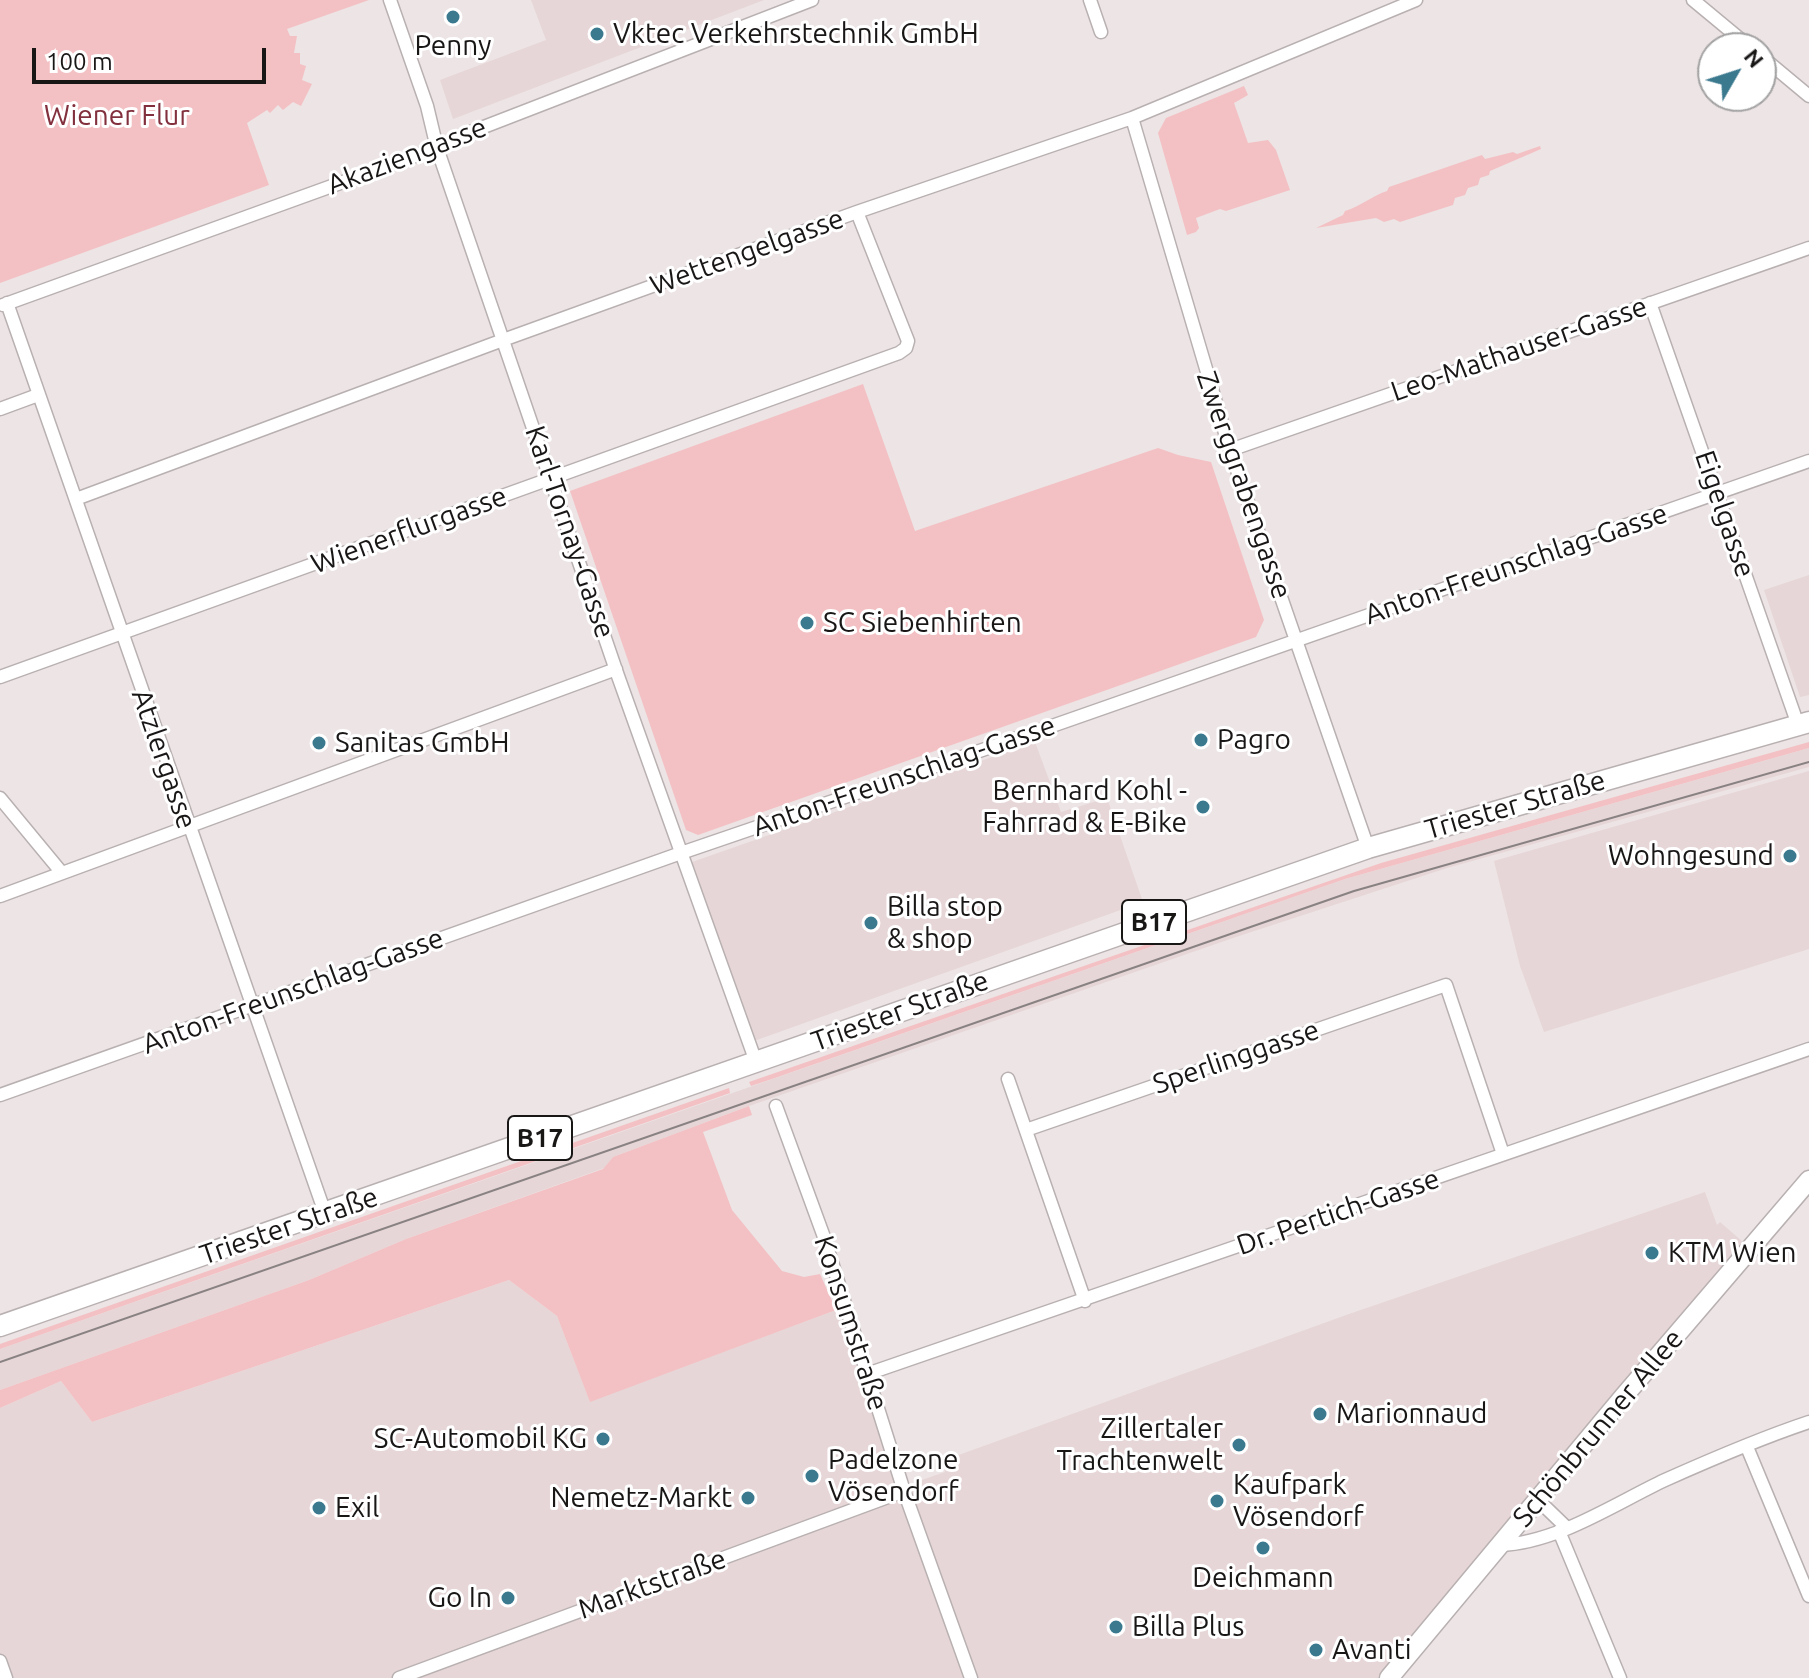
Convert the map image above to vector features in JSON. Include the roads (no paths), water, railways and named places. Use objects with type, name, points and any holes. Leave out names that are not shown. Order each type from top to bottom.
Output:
[{"type":"main road","name":"Triester Straße","points":[[0,1326],[1368,848],[1803,723]]},
{"type":"main road","name":"Schönbrunner Allee","points":[[1389,1678],[1809,1180]]},
{"type":"street","name":"Karl-Tornay-Gasse","points":[[390,0],[427,106],[437,148],[616,669],[756,1062]]},
{"type":"street","name":"Akaziengasse","points":[[4,304],[437,148],[476,130],[812,0]]},
{"type":"street","points":[[1090,0],[1101,32]]},
{"type":"street","name":"Wettengelgasse","points":[[76,499],[857,212],[1132,118],[1416,0]]},
{"type":"street","points":[[1693,0],[1732,32]]},
{"type":"street","points":[[1777,69],[1809,96]]},
{"type":"street","name":"Zwerggrabengasse","points":[[1132,118],[1230,450],[1368,848]]},
{"type":"street","name":"Wienerflurgasse","points":[[0,677],[553,479],[906,348],[906,333],[857,212]]},
{"type":"street","name":"Leo-Mathauser-Gasse","points":[[1230,450],[1809,248]]},
{"type":"street","name":"Eigelgasse","points":[[1650,303],[1803,723]]},
{"type":"street","name":"Atzlergasse","points":[[4,304],[76,499],[325,1213]]},
{"type":"street","points":[[0,409],[38,395]]},
{"type":"street","name":"Anton-Freunschlag-Gasse","points":[[0,1095],[681,853],[1809,461]]},
{"type":"street","points":[[0,896],[616,669]]},
{"type":"street","points":[[0,798],[62,873]]},
{"type":"street","name":"Sperlinggasse","points":[[1026,1130],[1446,985],[1503,1154]]},
{"type":"street","name":"Dr. Pertich-Gasse","points":[[867,1374],[1809,1049]]},
{"type":"street","points":[[1008,1079],[1085,1301]]},
{"type":"street","name":"Konsumstraße","points":[[776,1106],[824,1237],[904,1491],[971,1678]]},
{"type":"street","points":[[1500,1545],[1529,1543],[1665,1480],[1809,1422]]},
{"type":"street","points":[[1747,1447],[1809,1596]]},
{"type":"street","name":"Marktstraße","points":[[399,1678],[904,1491]]},
{"type":"street","points":[[1538,1500],[1562,1529],[1620,1678]]},
{"type":"street","points":[[0,1661],[6,1678]]},
{"type":"tram line","points":[[0,1362],[1354,891],[1809,762]]},
{"type":"place","name":"Penny","points":[[453,17]]},
{"type":"place","name":"Vktec Verkehrstechnik GmbH","points":[[597,34]]},
{"type":"place","name":"SC Siebenhirten","points":[[807,623]]},
{"type":"place","name":"Pagro","points":[[1201,740]]},
{"type":"place","name":"Sanitas GmbH","points":[[319,743]]},
{"type":"place","name":"Bernhard Kohl - Fahrrad & E-Bike","points":[[1203,807]]},
{"type":"place","name":"Wohngesund","points":[[1790,856]]},
{"type":"place","name":"Billa stop & shop","points":[[871,923]]},
{"type":"place","name":"KTM Wien","points":[[1652,1253]]},
{"type":"place","name":"Marionnaud","points":[[1320,1414]]},
{"type":"place","name":"SC-Automobil KG","points":[[603,1439]]},
{"type":"place","name":"Zillertaler Trachtenwelt","points":[[1239,1445]]},
{"type":"place","name":"Padelzone Vösendorf","points":[[812,1476]]},
{"type":"place","name":"Nemetz-Markt","points":[[748,1498]]},
{"type":"place","name":"Kaufpark Vösendorf","points":[[1217,1501]]},
{"type":"place","name":"Exil","points":[[319,1508]]},
{"type":"place","name":"Deichmann","points":[[1263,1548]]},
{"type":"place","name":"Go In","points":[[508,1598]]},
{"type":"place","name":"Billa Plus","points":[[1116,1627]]},
{"type":"place","name":"Avanti","points":[[1316,1650]]},
{"type":"park label","name":"Wiener Flur","points":[[117,116]]}]
